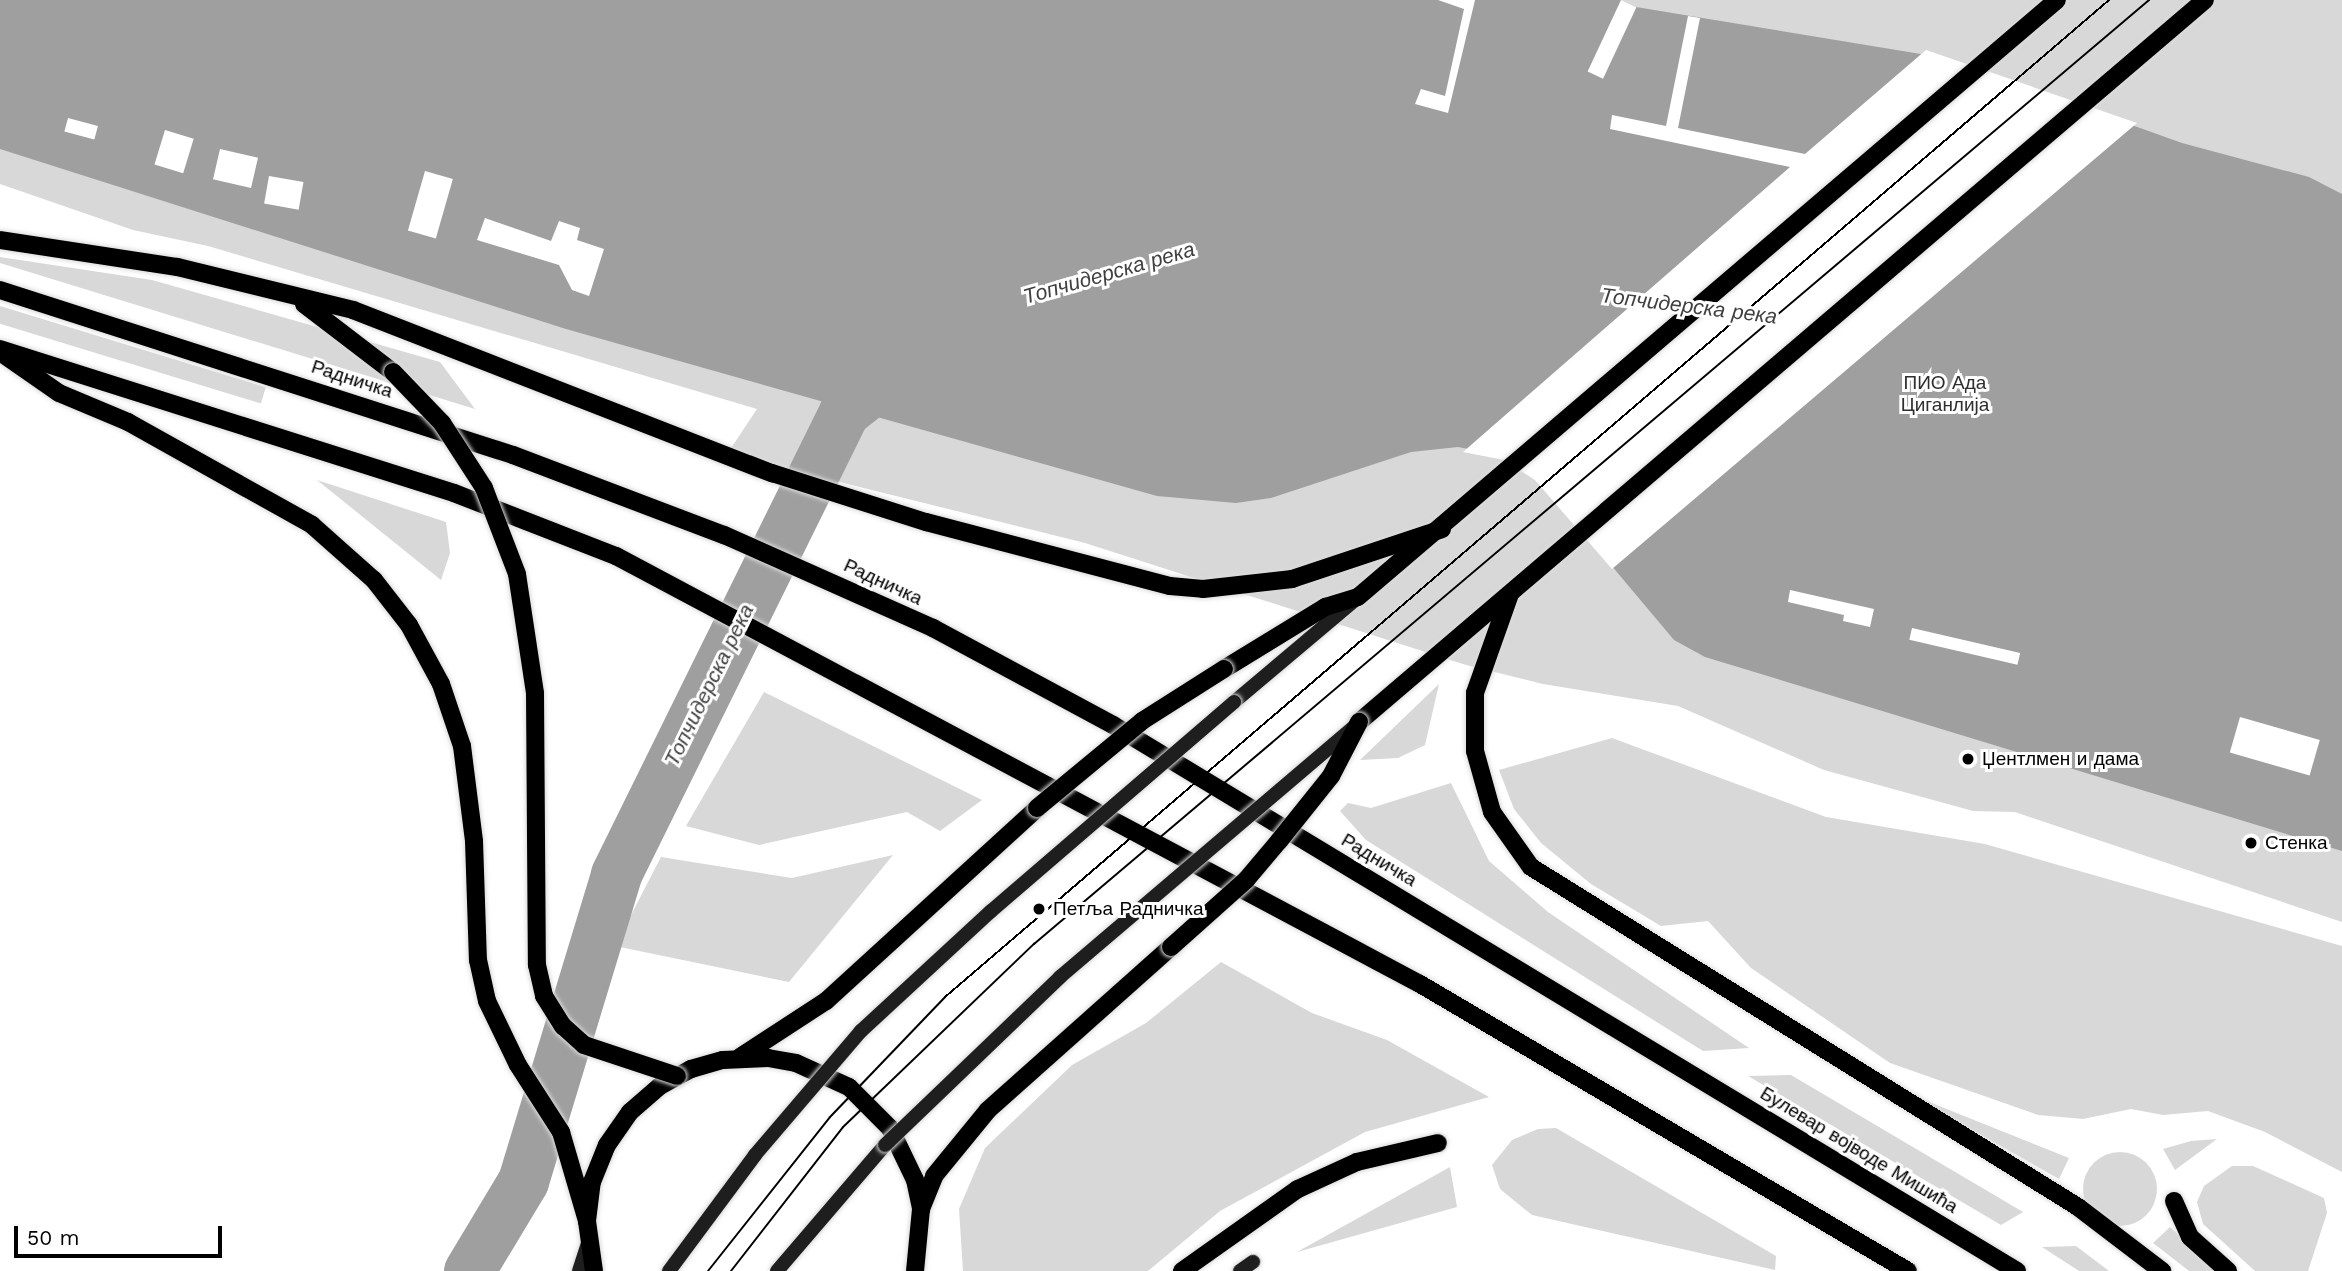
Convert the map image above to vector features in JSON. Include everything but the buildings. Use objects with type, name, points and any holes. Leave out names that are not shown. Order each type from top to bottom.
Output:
[{"type":"main road","points":[[669,1271],[810,1087],[898,995],[1358,597],[2057,0]]},
{"type":"main road","points":[[777,1271],[885,1145],[1000,1031],[1511,591],[2205,0]]},
{"type":"main road","points":[[0,240],[177,267],[292,296],[416,333],[826,491],[1170,586],[1203,589],[1292,579],[1442,528]]},
{"type":"main road","name":"Радничка","points":[[0,290],[513,455],[724,535],[869,598],[1019,674],[1133,736],[1678,1066]]},
{"type":"main road","points":[[292,296],[342,329],[393,372],[442,423],[484,488],[517,575],[535,693],[537,965],[544,996],[563,1026],[584,1045],[677,1076]]},
{"type":"main road","points":[[0,350],[534,521],[705,601],[1420,984],[1908,1271]]},
{"type":"main road","points":[[0,350],[59,393],[128,422],[312,525],[374,580],[417,639],[441,684],[462,746],[474,841],[478,960],[487,1001],[518,1065],[561,1132],[587,1221]]},
{"type":"main road","points":[[1511,591],[1475,694],[1475,751],[1492,812],[1531,866],[2078,1207],[2162,1271]]},
{"type":"main road","points":[[594,1271],[587,1221],[592,1182],[607,1145],[637,1105],[677,1076],[739,1058],[826,1001],[959,875],[1142,721],[1325,607],[1358,597]]},
{"type":"main road","points":[[921,1209],[934,1176],[988,1110],[1246,880],[1331,776],[1359,722]]},
{"type":"main road","points":[[739,1058],[796,1063],[849,1087],[871,1106],[905,1153],[921,1209],[921,1239],[915,1271]]},
{"type":"main road","name":"Булевар војводе Мишића","points":[[1678,1066],[2017,1271]]},
{"type":"main road","points":[[1182,1271],[1226,1237],[1332,1172],[1437,1143]]},
{"type":"main road","points":[[2174,1201],[2190,1237],[2228,1271]]},
{"type":"main road","points":[[921,1239],[930,1271]]},
{"type":"main road","points":[[579,1271],[588,1242]]},
{"type":"main road","points":[[1240,1271],[1253,1262]]},
{"type":"green space","name":"ПИО Ада Циганлија","points":[[0,0],[2342,0],[2342,922],[2015,812],[1973,811],[1824,770],[1678,706],[1543,684],[1466,665],[1085,543],[727,454],[757,409],[208,246],[133,230],[0,184]]},
{"type":"green space","points":[[0,257],[152,280],[440,362],[475,409],[0,263]]},
{"type":"green space","points":[[0,306],[266,387],[261,404],[0,324]]},
{"type":"green space","points":[[317,480],[446,522],[450,553],[441,580]]},
{"type":"green space","points":[[1439,684],[1425,745],[1398,758],[1360,760]]},
{"type":"green space","points":[[764,692],[982,800],[940,831],[907,812],[759,845],[686,826]]},
{"type":"green space","points":[[1612,738],[1826,817],[1985,844],[2342,946],[2342,1172],[2265,1132],[2208,1111],[2163,1115],[2131,1109],[2083,1119],[2038,1115],[1890,1063],[1751,968],[1708,921],[1661,926],[1591,884],[1541,843],[1514,809],[1499,770]]},
{"type":"green space","points":[[1451,783],[1489,861],[1548,912],[1749,1048],[1703,1051],[1366,840],[1340,811],[1348,803],[1371,808]]},
{"type":"green space","points":[[893,855],[789,982],[615,946],[661,857],[792,878]]},
{"type":"green space","points":[[1221,962],[1312,1013],[1387,1040],[1489,1097],[1365,1132],[1220,1211],[1148,1271],[963,1271],[959,1209],[985,1148],[1072,1065],[1146,1023]]},
{"type":"green space","points":[[1791,1075],[2023,1212],[2001,1225],[1748,1076]]},
{"type":"green space","points":[[1909,1094],[2069,1158],[2059,1179]]},
{"type":"green space","points":[[1556,1128],[1776,1256],[1775,1270],[1532,1215],[1500,1189],[1492,1165],[1512,1140],[1538,1129]]},
{"type":"green space","points":[[2217,1139],[2175,1170],[2163,1149],[2191,1141]]},
{"type":"green space","points":[[2120,1152],[2134,1155],[2146,1163],[2154,1175],[2157,1189],[2154,1203],[2146,1215],[2134,1223],[2120,1226],[2106,1223],[2094,1215],[2086,1203],[2083,1189],[2086,1175],[2094,1163],[2106,1155]]},
{"type":"green space","points":[[2232,1166],[2253,1166],[2324,1198],[2327,1213],[2308,1271],[2255,1271],[2203,1224],[2197,1202],[2204,1186]]},
{"type":"green space","points":[[1450,1167],[1457,1207],[1297,1252]]},
{"type":"green space","points":[[2170,1227],[2218,1271],[2189,1271],[2153,1243]]},
{"type":"green space","points":[[2076,1246],[2109,1271],[2079,1271],[2042,1247]]},
{"type":"water","name":"ПИО Ада Циганлија","points":[[0,0],[1620,0],[1636,7],[1945,58],[2182,143],[2309,177],[2342,194],[2342,851],[1705,657],[1674,640],[1537,477],[1505,456],[1458,447],[1411,452],[1271,498],[1236,503],[1157,496],[566,329],[0,149]]},
{"type":"pier","points":[[1438,0],[1475,0],[1448,113],[1415,104],[1421,89],[1445,96],[1464,9]]},
{"type":"pier","points":[[1621,0],[1636,7],[1603,79],[1588,72]]},
{"type":"pier","points":[[1688,16],[1700,18],[1678,128],[1805,154],[1926,50],[2137,123],[1612,569],[1535,480],[1504,460],[1463,452],[1790,167],[1610,129],[1612,115],[1666,126]]},
{"type":"pier","points":[[68,118],[98,126],[94,140],[64,132]]},
{"type":"pier","points":[[165,130],[194,139],[183,173],[154,164]]},
{"type":"pier","points":[[220,149],[258,158],[251,188],[213,179]]},
{"type":"pier","points":[[425,171],[453,179],[436,239],[408,231]]},
{"type":"pier","points":[[269,176],[303,182],[299,210],[264,204]]},
{"type":"pier","points":[[485,218],[551,241],[559,221],[580,228],[577,240],[604,249],[589,296],[572,290],[559,265],[477,240]]},
{"type":"pier","points":[[1790,590],[1874,609],[1870,627],[1843,621],[1844,615],[1788,602]]},
{"type":"pier","points":[[1912,628],[2020,653],[2017,665],[1909,640]]},
{"type":"pier","points":[[2240,717],[2320,740],[2310,775],[2230,753]]},
{"type":"waterway","name":"Топчидерска река","points":[[469,1271],[523,1181],[616,874],[844,412],[900,368]]},
{"type":"tram line","points":[[708,1271],[830,1117],[945,997],[2109,0]]},
{"type":"tram line","points":[[731,1271],[843,1127],[1034,944],[2149,0]]},
{"type":"place","name":"Џентлмен и дама","points":[[1968,759]]},
{"type":"place","name":"Стенка","points":[[2251,843]]},
{"type":"place","name":"Петља Радничка","points":[[1039,909]]}]
